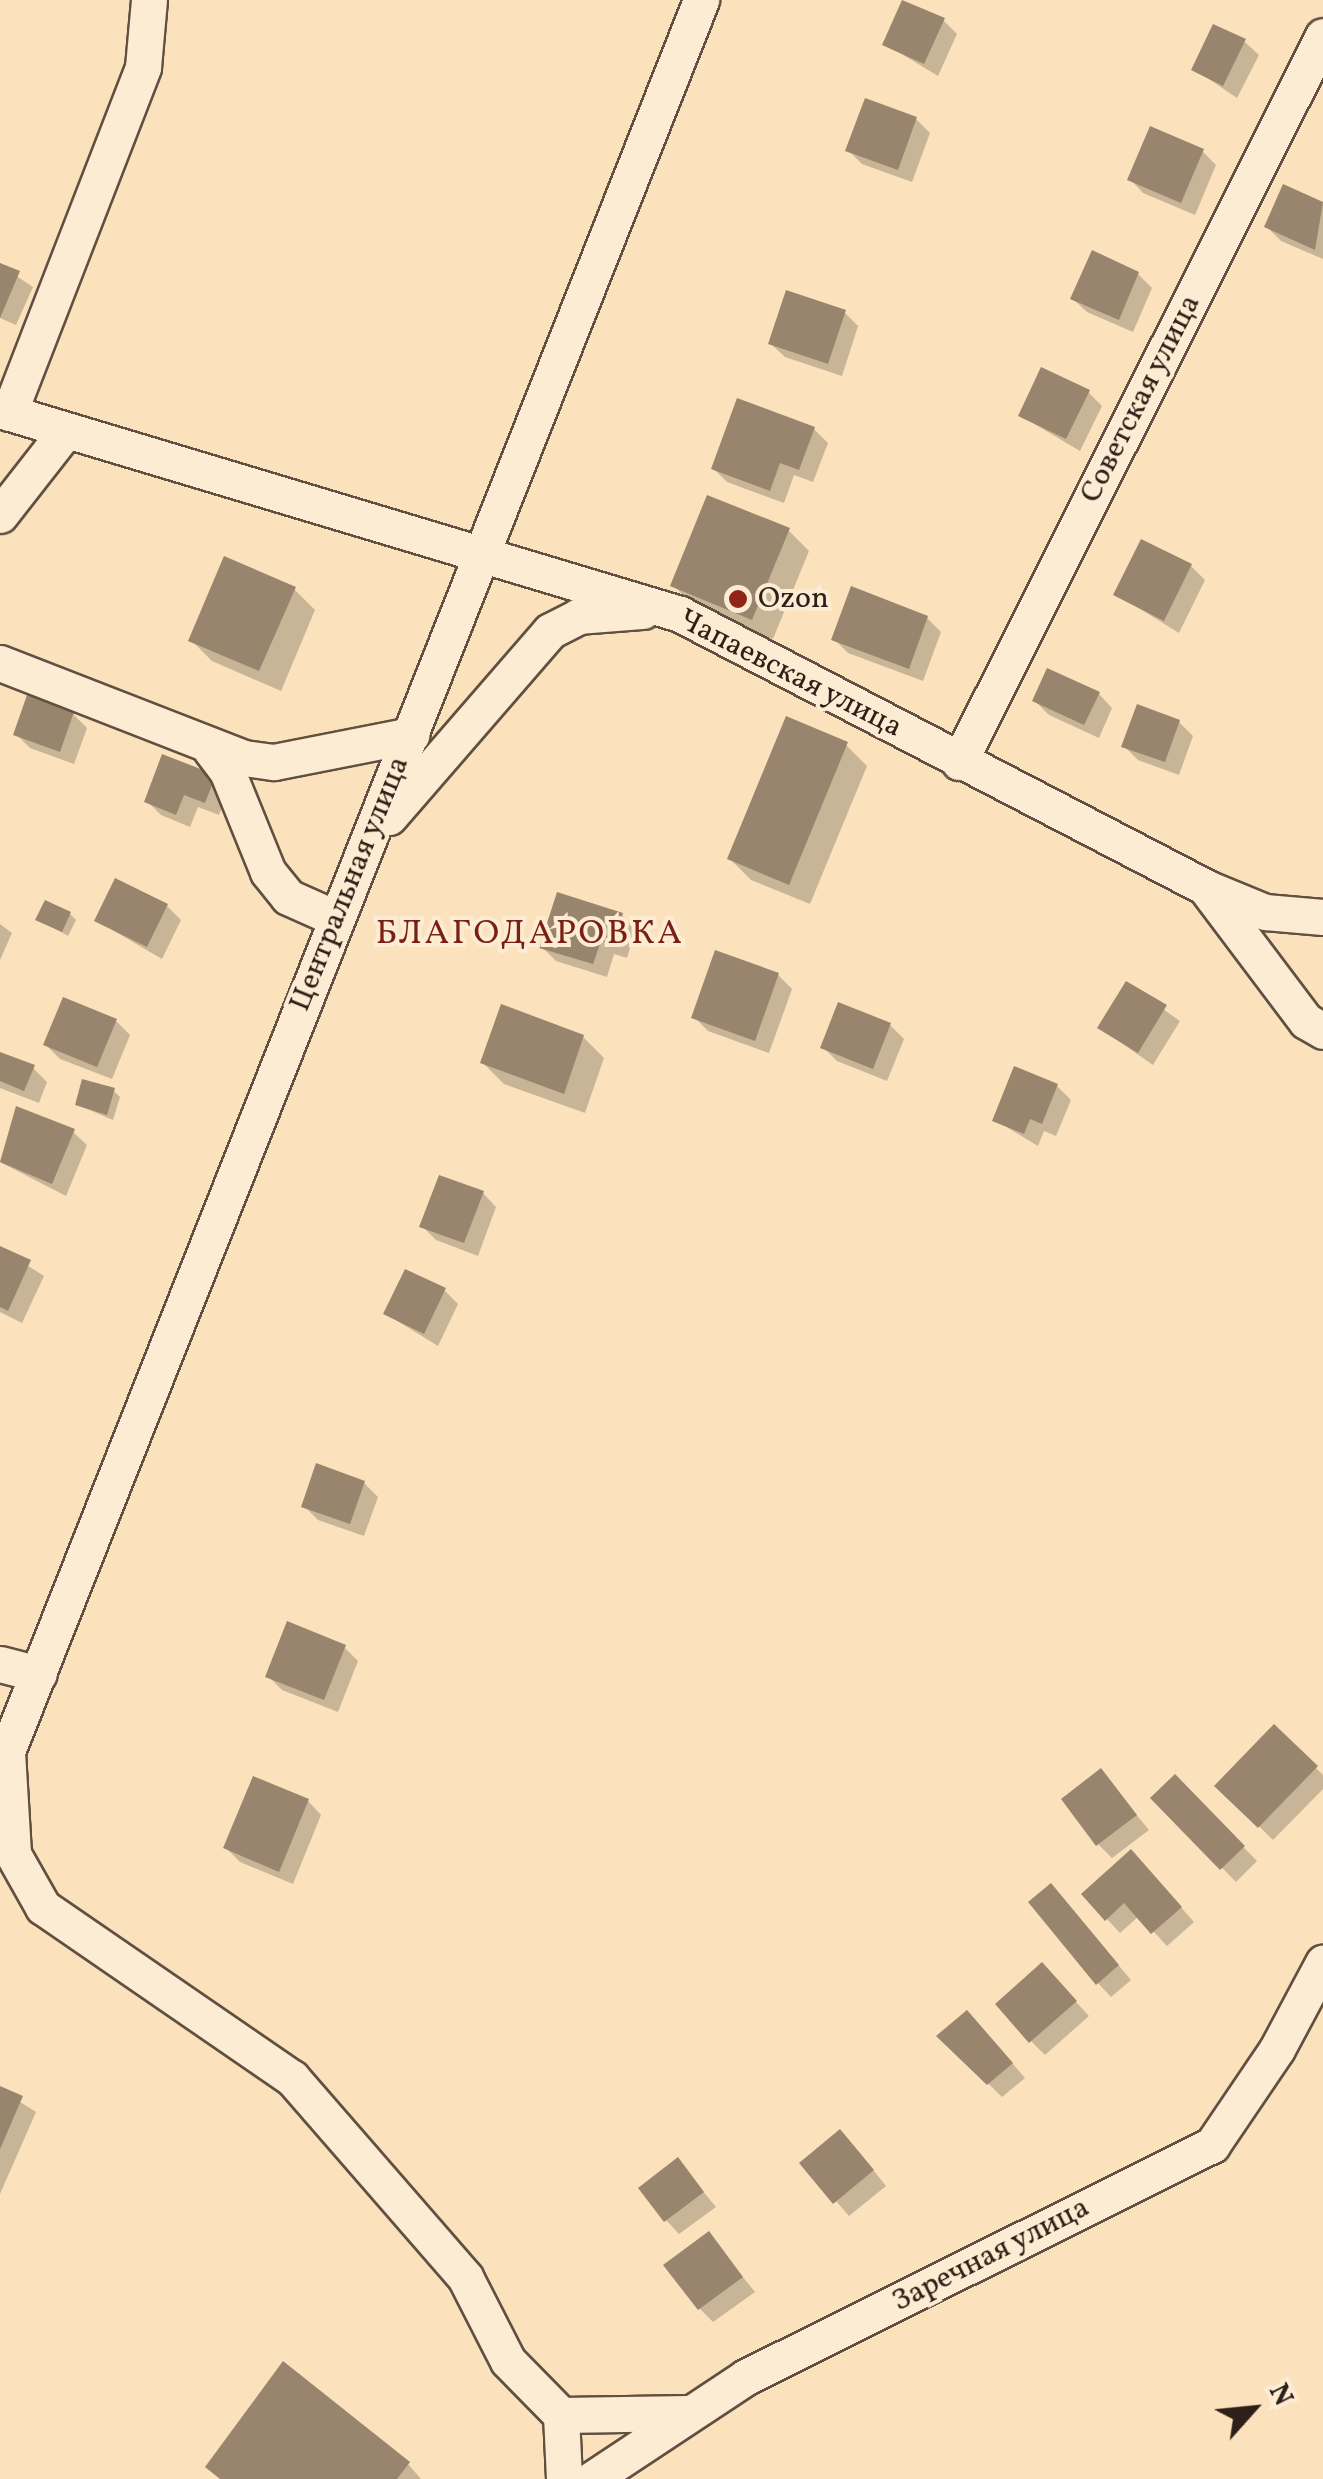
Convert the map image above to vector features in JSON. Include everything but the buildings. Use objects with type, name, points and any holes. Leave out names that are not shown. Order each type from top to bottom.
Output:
[{"type":"street","points":[[5,412],[143,67],[150,0]]},
{"type":"street","name":"Центральная улица","points":[[4,1761],[335,918],[374,832],[479,551],[702,0]]},
{"type":"street","name":"Советская улица","points":[[959,762],[1323,36]]},
{"type":"street","name":"Чапаевская улица","points":[[5,412],[64,433],[479,551],[680,614],[1205,887],[1306,1021],[1323,1031]]},
{"type":"street","points":[[0,515],[64,433]]},
{"type":"street","points":[[374,832],[550,631],[578,616],[620,610],[680,614]]},
{"type":"street","points":[[0,663],[210,750],[274,762],[411,735]]},
{"type":"street","points":[[210,750],[228,771],[268,872],[288,897],[335,918]]},
{"type":"street","points":[[1205,887],[1265,912],[1323,917]]},
{"type":"street","points":[[0,1664],[39,1674]]},
{"type":"street","points":[[4,1761],[13,1854],[43,1906]]},
{"type":"street","points":[[0,1886],[13,1886],[292,2078],[465,2277],[508,2361],[561,2415],[564,2479]]},
{"type":"street","name":"Заречная улица","points":[[592,2479],[746,2377],[1212,2144],[1277,2050],[1323,1963]]},
{"type":"street","points":[[561,2415],[689,2413]]},
{"type":"place","name":"Ozon","points":[[738,599]]},
{"type":"district","name":"БЛАГОДАРОВКА","points":[[530,934]]}]
